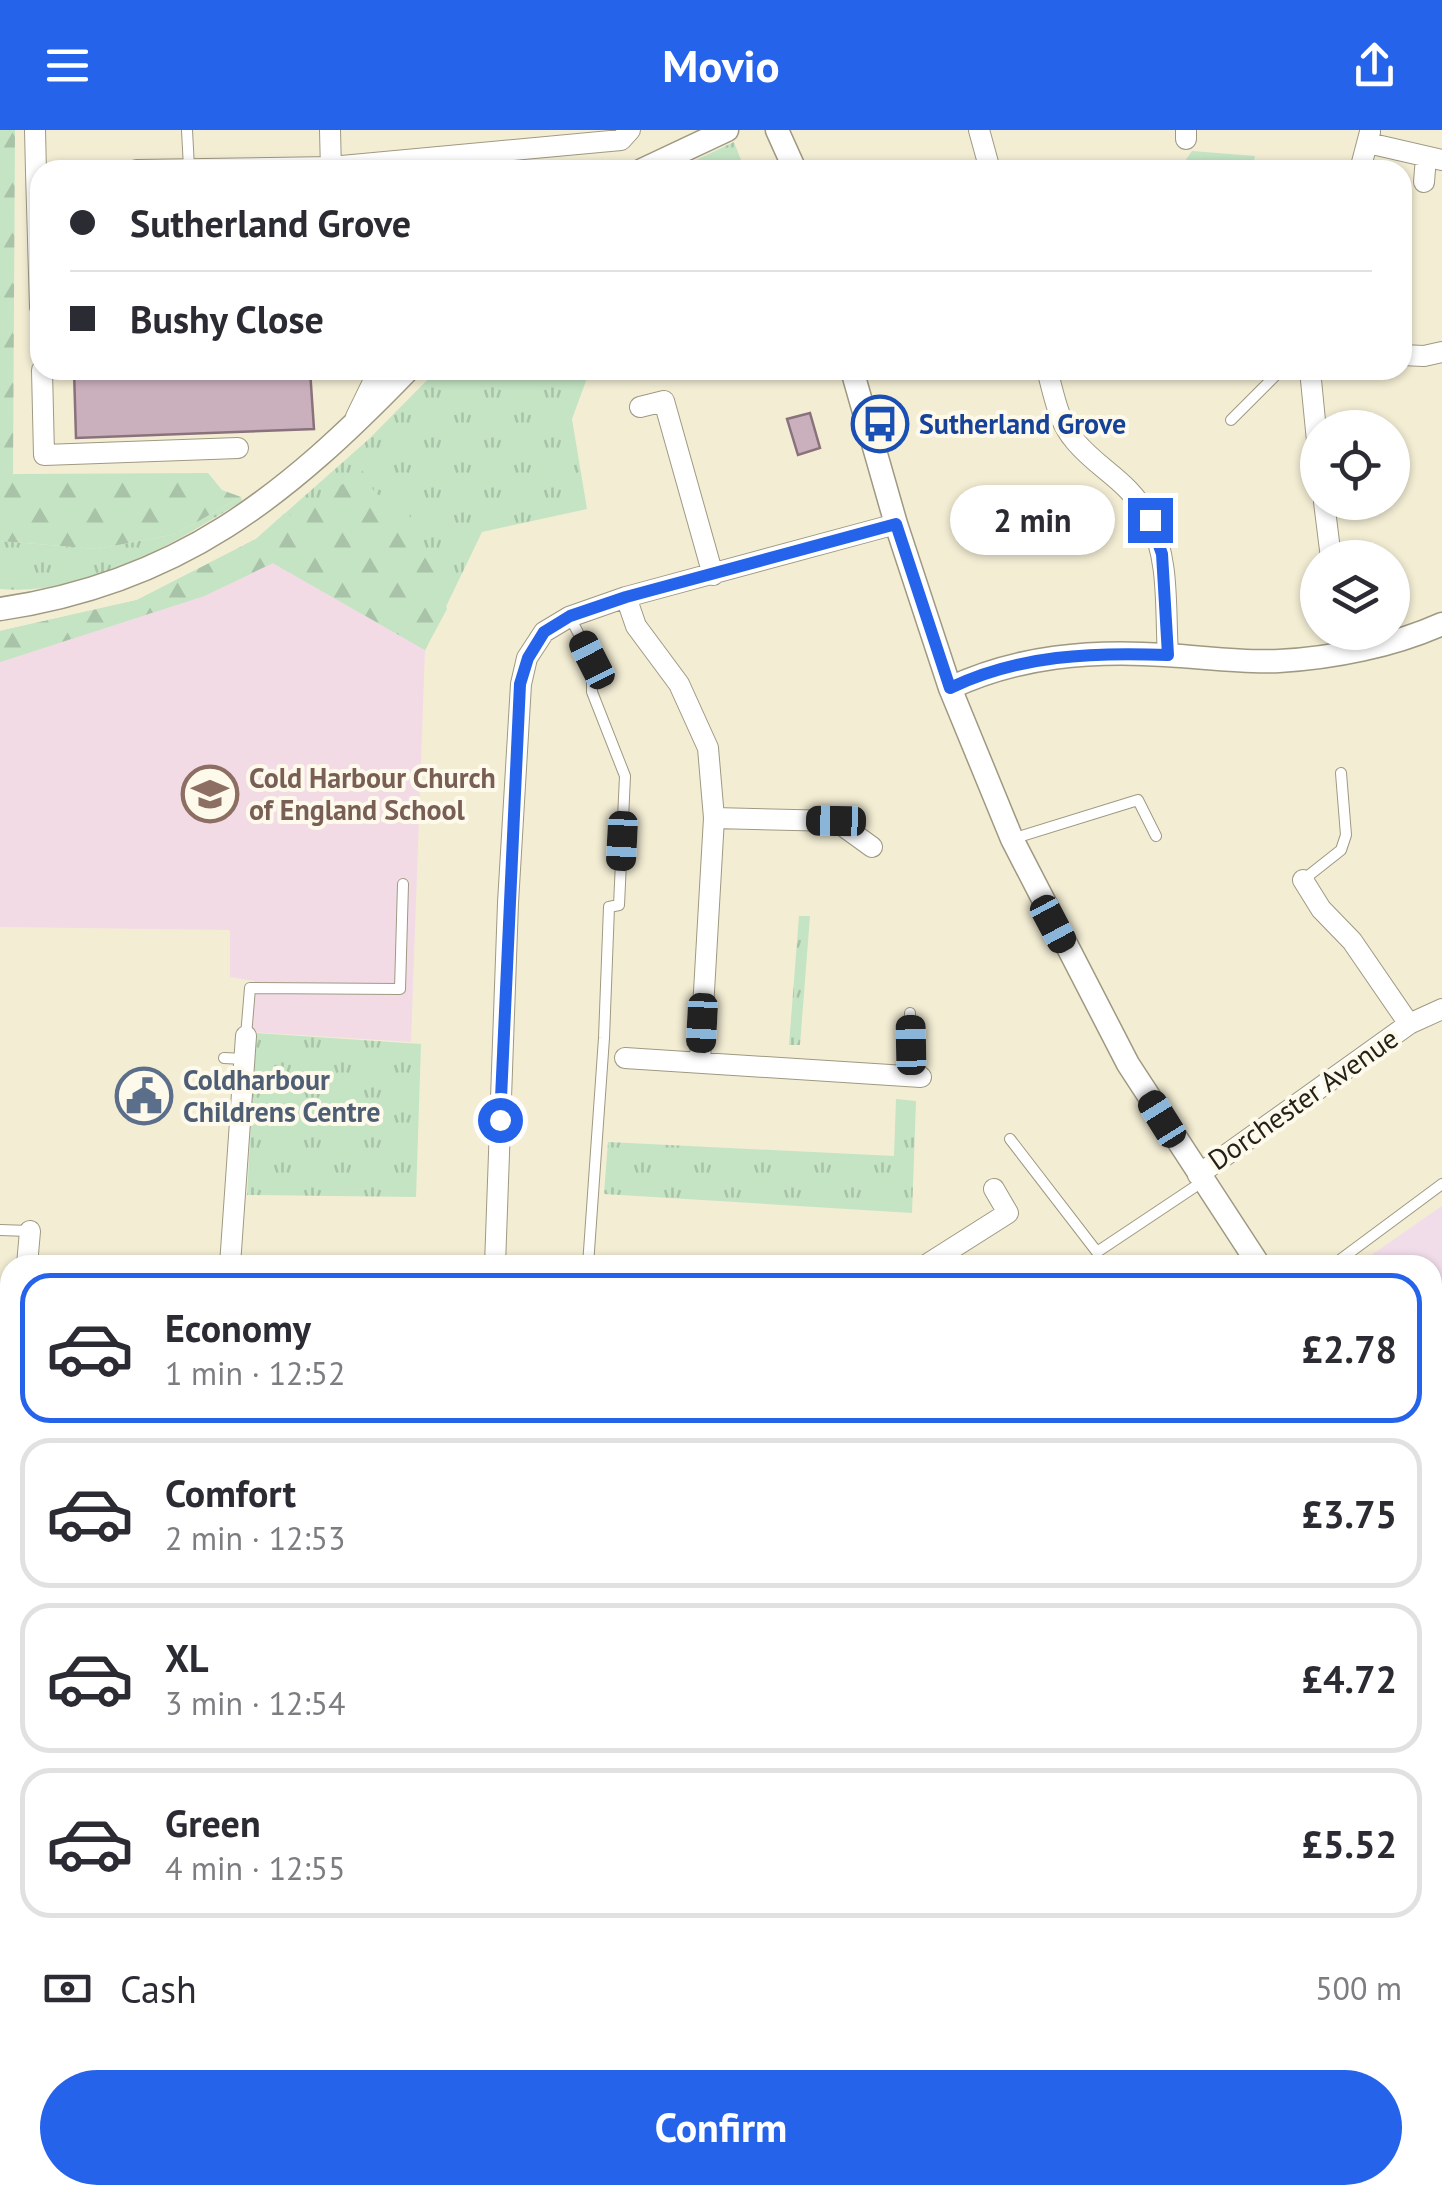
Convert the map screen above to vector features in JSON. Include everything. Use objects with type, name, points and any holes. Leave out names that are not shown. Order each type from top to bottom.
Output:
[{"type":"street","points":[[36,130],[37,160]]},
{"type":"street","points":[[330,130],[332,160]]},
{"type":"street","points":[[415,160],[621,140],[630,130]]},
{"type":"street","points":[[663,160],[727,130]]},
{"type":"street","points":[[777,130],[790,160]]},
{"type":"street","points":[[978,130],[987,160]]},
{"type":"street","points":[[1369,137],[1434,158],[1424,182]]},
{"type":"street","points":[[1412,356],[1442,352]]},
{"type":"street","points":[[42,380],[44,456],[238,448]]},
{"type":"street","points":[[348,432],[374,380]]},
{"type":"street","points":[[3,608],[60,599],[123,580],[183,554],[244,518],[293,482],[398,380]]},
{"type":"street","points":[[855,380],[896,524],[950,688],[1012,838],[1128,1064],[1251,1255]]},
{"type":"street","points":[[1050,380],[1060,418],[1075,442],[1128,487],[1150,520],[1162,554],[1168,655]]},
{"type":"street","points":[[1311,380],[1314,410]]},
{"type":"street","points":[[640,407],[664,401],[713,574]]},
{"type":"street","points":[[495,1255],[520,684],[528,658],[544,632],[570,616],[626,597],[896,524]]},
{"type":"street","points":[[626,597],[636,626],[678,684],[708,748],[714,818],[700,1060]]},
{"type":"street","points":[[1410,635],[1442,624]]},
{"type":"street","points":[[950,688],[988,671],[1032,660],[1112,652],[1279,661],[1317,650]]},
{"type":"street","points":[[714,818],[836,821],[872,847]]},
{"type":"street","name":"Dorchester Avenue","points":[[1303,880],[1320,910],[1352,941],[1409,1024]]},
{"type":"street","name":"Dorchester Avenue","points":[[1200,1178],[1409,1024],[1442,1009]]},
{"type":"street","points":[[230,1255],[234,1058],[246,1036]]},
{"type":"street","points":[[625,1058],[916,1077]]},
{"type":"street","points":[[942,1255],[1008,1213],[994,1188]]},
{"type":"street","points":[[28,1255],[30,1231]]},
{"type":"lane","points":[[187,130],[189,160]]},
{"type":"lane","points":[[1232,420],[1271,380]]},
{"type":"lane","points":[[570,616],[592,660],[592,692],[625,776],[619,905],[608,907],[604,1038],[589,1255]]},
{"type":"lane","points":[[1303,880],[1341,850],[1346,835],[1342,773]]},
{"type":"lane","points":[[1012,838],[1138,800],[1156,836]]},
{"type":"lane","points":[[246,1036],[250,988],[400,990],[404,884]]},
{"type":"lane","points":[[910,1013],[916,1077]]},
{"type":"lane","points":[[1010,1139],[1097,1252],[1200,1178]]},
{"type":"lane","points":[[1346,1255],[1442,1184]]},
{"type":"lane","points":[[0,1230],[30,1231]]},
{"type":"shaded area","name":"Cold Harbour Church of England School","points":[[273,563],[425,650],[411,1042],[251,1032],[254,981],[230,977],[230,930],[0,927],[0,662],[204,596]]},
{"type":"shaded area","points":[[1442,1206],[1442,1255],[1371,1255]]},
{"type":"green space","points":[[0,130],[15,130],[13,474],[208,473],[222,490],[241,497],[176,534],[97,549],[0,541]]},
{"type":"green space","points":[[734,142],[741,160],[696,160]]},
{"type":"green space","points":[[1192,151],[1255,156],[1254,160],[1186,160]]},
{"type":"green space","points":[[427,380],[586,380],[572,419],[587,509],[482,532],[425,650],[273,563],[204,596],[0,662],[0,631],[137,600],[256,539],[369,439]]},
{"type":"green space","points":[[362,470],[375,493],[406,508],[435,570],[447,609],[425,650],[273,563],[204,596],[0,662],[0,631],[137,600],[256,539],[285,513],[296,518]]},
{"type":"green space","points":[[241,497],[242,501],[157,550],[96,576],[32,589],[0,589],[0,541],[97,549],[176,534]]},
{"type":"green space","points":[[799,916],[810,916],[800,1045],[789,1045]]},
{"type":"green space","points":[[256,1033],[421,1044],[416,1197],[247,1195]]},
{"type":"green space","points":[[896,1099],[916,1101],[912,1213],[604,1194],[608,1142],[894,1156]]},
{"type":"building","points":[[74,380],[311,380],[314,429],[76,438]]},
{"type":"building","points":[[810,413],[820,448],[798,455],[787,419]]},
{"type":"place","name":"Sutherland Grove","points":[[880,424]]},
{"type":"place","name":"Cold Harbour Church of England School","points":[[210,794]]},
{"type":"place","name":"Coldharbour Childrens Centre","points":[[144,1096]]},
{"type":"route","points":[[500,1120],[520,684],[528,658],[544,632],[570,616],[626,597],[896,524],[950,688],[988,671],[1032,660],[1112,652],[1168,655],[1162,554],[1150,520]]}]
